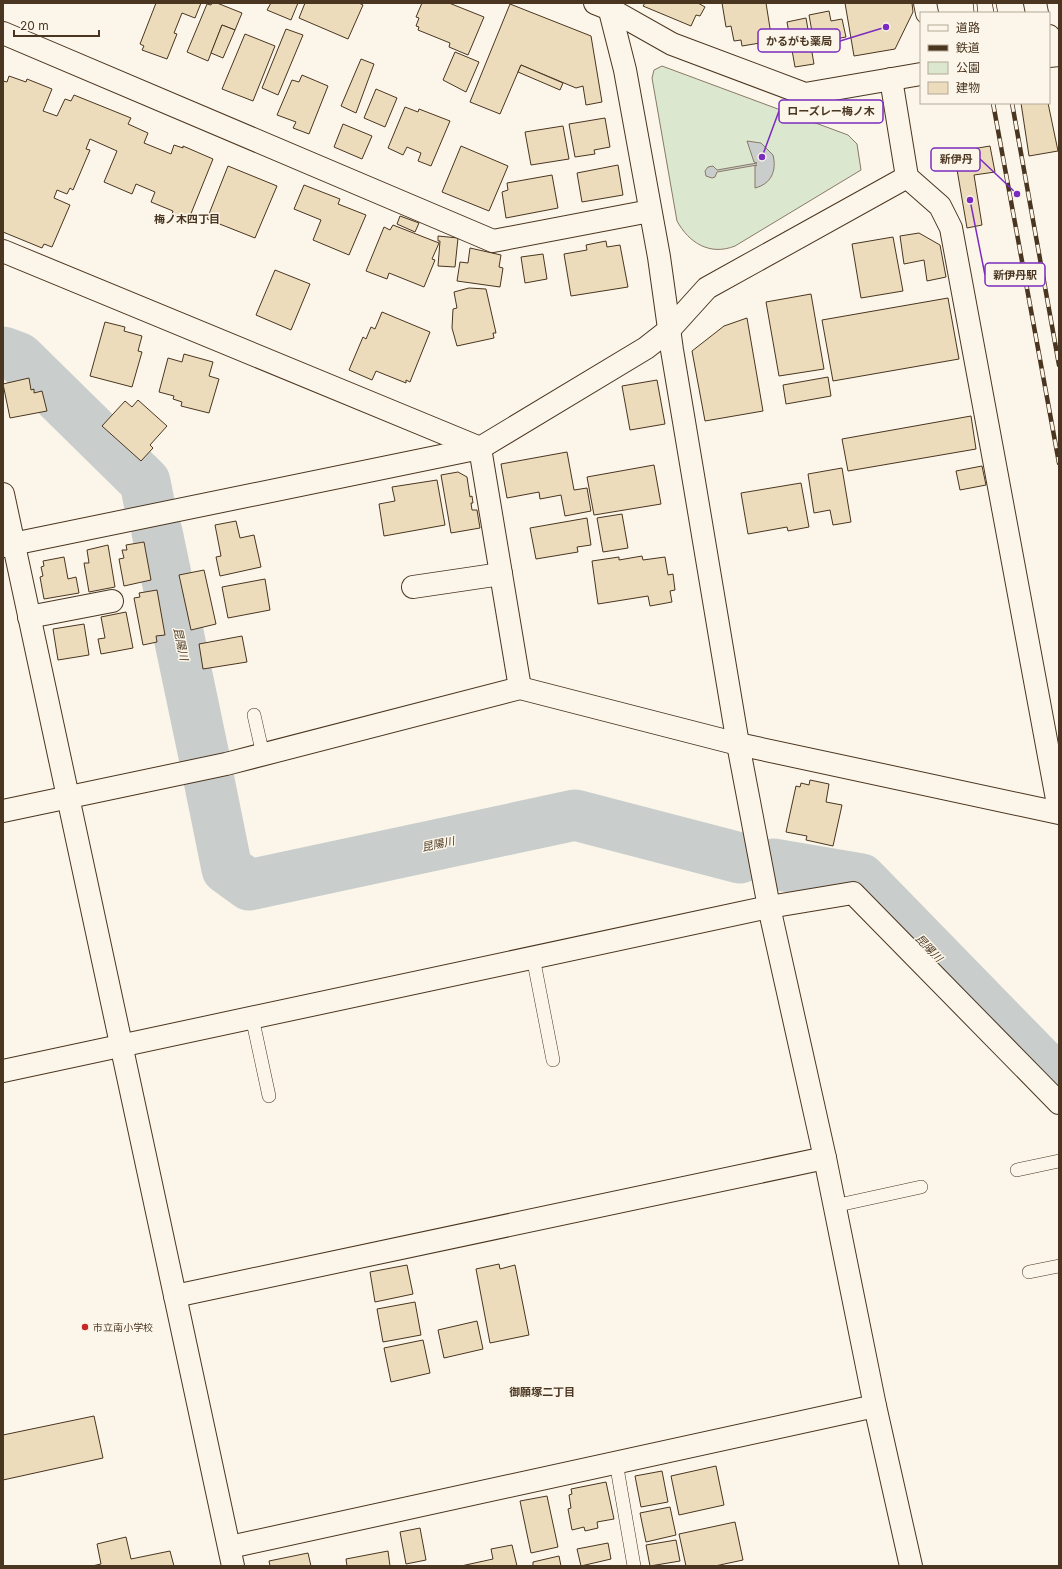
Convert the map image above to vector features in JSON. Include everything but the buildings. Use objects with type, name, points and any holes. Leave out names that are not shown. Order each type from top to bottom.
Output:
[{"type":"street","points":[[604,5],[672,44],[804,94],[920,74]]},
{"type":"street","points":[[604,5],[625,70],[665,294],[669,330],[738,744],[769,907],[825,1158],[875,1406],[911,1566]]},
{"type":"street","points":[[3,33],[493,241],[650,211]]},
{"type":"street","points":[[1050,38],[1059,53]]},
{"type":"street","points":[[891,79],[908,177],[940,206],[951,228],[1059,810]]},
{"type":"street","points":[[8,545],[480,448],[646,348],[669,330],[707,288],[908,177]]},
{"type":"street","points":[[3,251],[480,448]]},
{"type":"street","points":[[480,448],[520,688]]},
{"type":"street","points":[[3,494],[8,545],[30,617],[120,1045],[232,1557],[616,1462],[875,1406]]},
{"type":"street","points":[[413,586],[501,574]]},
{"type":"street","points":[[30,617],[112,601]]},
{"type":"street","points":[[3,811],[264,755],[520,688],[738,744],[1059,813]]},
{"type":"street","points":[[3,1071],[769,907],[853,893],[1059,1103]]},
{"type":"street","points":[[175,1296],[825,1158]]},
{"type":"lane","points":[[254,715],[264,755]]},
{"type":"lane","points":[[533,957],[553,1060]]},
{"type":"lane","points":[[252,1018],[269,1096]]},
{"type":"lane","points":[[1017,1170],[1059,1161]]},
{"type":"lane","points":[[834,1206],[921,1187]]},
{"type":"lane","points":[[1029,1272],[1059,1266]]},
{"type":"lane","points":[[616,1462],[634,1566]]},
{"type":"green space","points":[[662,66],[848,135],[857,144],[861,170],[735,246],[726,249],[717,249],[701,246],[688,236],[677,221],[652,78],[654,70]]},
{"type":"shaded area","points":[[747,141],[761,143],[773,155],[774,166],[772,176],[769,180],[761,186],[755,188],[755,166],[757,165],[717,172],[715,177],[712,178],[706,176],[705,171],[708,167],[713,166],[717,170],[757,163],[754,162]]},
{"type":"waterway","name":"昆陽川","points":[[3,352],[19,358],[145,482],[150,507]]},
{"type":"waterway","name":"昆陽川","points":[[157,532],[204,756]]},
{"type":"waterway","name":"昆陽川","points":[[209,780],[227,869],[249,885],[575,815],[740,858]]},
{"type":"waterway","name":"昆陽川","points":[[773,864],[861,879],[1059,1082]]},
{"type":"railway","points":[[975,3],[976,12]]},
{"type":"railway","points":[[994,3],[996,12]]},
{"type":"railway","points":[[993,104],[1059,463]]},
{"type":"railway","points":[[1012,104],[1059,365]]},
{"type":"place","name":"かるがも薬局","points":[[886,27]]},
{"type":"place","name":"ローズレー梅ノ木","points":[[762,157]]},
{"type":"place","name":"新伊丹","points":[[1017,194]]},
{"type":"place","name":"新伊丹駅","points":[[970,200]]},
{"type":"place","name":"市立南小学校","points":[[85,1327]]},
{"type":"district","name":"梅ノ木四丁目","points":[[187,219]]},
{"type":"district","name":"御願塚二丁目","points":[[542,1392]]}]
